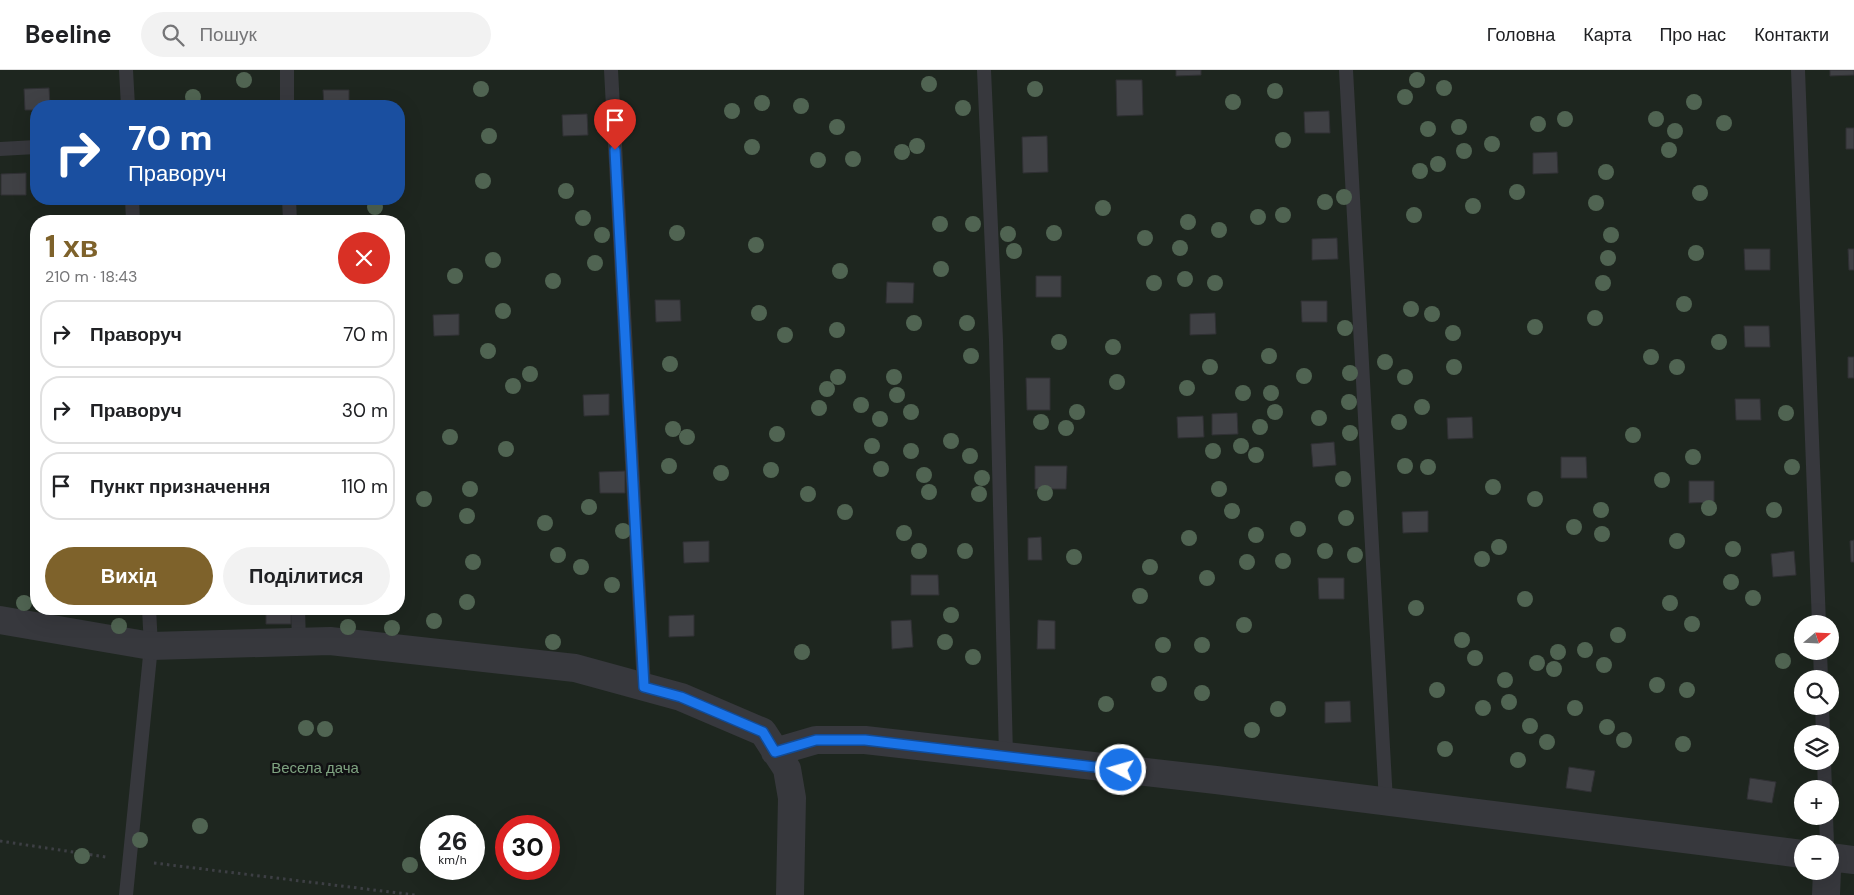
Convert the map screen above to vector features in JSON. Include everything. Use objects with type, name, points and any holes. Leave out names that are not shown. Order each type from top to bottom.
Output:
[{"type":"street","points":[[0,620],[151,646],[330,641],[575,668],[681,697],[763,732],[787,769],[792,798],[790,895]]},
{"type":"street","points":[[775,752],[816,740],[865,740],[1794,853]]},
{"type":"street","points":[[1839,858],[1854,860]]},
{"type":"street","points":[[1826,895],[1827,880]]},
{"type":"lane","points":[[126,70],[128,100]]},
{"type":"lane","points":[[287,70],[288,100]]},
{"type":"lane","points":[[611,70],[644,687]]},
{"type":"lane","points":[[984,70],[996,340],[1006,756]]},
{"type":"lane","points":[[1346,70],[1386,802]]},
{"type":"lane","points":[[1798,70],[1819,615]]},
{"type":"lane","points":[[0,149],[30,146]]},
{"type":"lane","points":[[126,895],[151,646],[149,615]]},
{"type":"lane","points":[[298,615],[299,642]]},
{"type":"path","points":[[0,842],[414,895]]},
{"type":"green space","name":"Весела дача","points":[[0,70],[1854,70],[1854,895],[0,895]]},
{"type":"building","points":[[1176,70],[1201,70],[1201,75],[1176,76]]},
{"type":"building","points":[[1830,70],[1854,70],[1854,75],[1830,76]]},
{"type":"building","points":[[1116,80],[1142,80],[1143,115],[1117,116]]},
{"type":"building","points":[[49,88],[50,100],[30,100],[30,110],[25,110],[24,89]]},
{"type":"building","points":[[323,90],[349,90],[349,100],[324,100]]},
{"type":"building","points":[[1329,111],[1330,133],[1305,133],[1304,112]]},
{"type":"building","points":[[587,114],[588,135],[563,136],[562,115]]},
{"type":"building","points":[[1846,128],[1854,128],[1854,149],[1846,149]]},
{"type":"building","points":[[1047,136],[1048,172],[1023,173],[1022,137]]},
{"type":"building","points":[[1557,152],[1558,173],[1533,174],[1533,153]]},
{"type":"building","points":[[26,173],[26,195],[1,195],[1,174]]},
{"type":"building","points":[[1337,238],[1338,259],[1312,260],[1312,239]]},
{"type":"building","points":[[1744,249],[1770,249],[1770,270],[1745,270]]},
{"type":"building","points":[[1848,249],[1854,249],[1854,270],[1849,270]]},
{"type":"building","points":[[1036,276],[1061,276],[1061,297],[1036,297]]},
{"type":"building","points":[[887,282],[914,283],[913,303],[886,303]]},
{"type":"building","points":[[655,300],[680,300],[681,321],[656,322]]},
{"type":"building","points":[[1301,301],[1327,301],[1327,322],[1302,322]]},
{"type":"building","points":[[1215,313],[1216,334],[1190,335],[1190,314]]},
{"type":"building","points":[[459,314],[459,335],[434,336],[433,315]]},
{"type":"building","points":[[1744,326],[1769,326],[1770,347],[1745,347]]},
{"type":"building","points":[[1848,357],[1854,357],[1854,378],[1848,378]]},
{"type":"building","points":[[1026,378],[1050,378],[1050,410],[1027,410]]},
{"type":"building","points":[[609,394],[609,415],[584,416],[583,395]]},
{"type":"building","points":[[1735,399],[1760,399],[1761,420],[1736,420]]},
{"type":"building","points":[[1237,413],[1238,434],[1212,435],[1212,414]]},
{"type":"building","points":[[1203,416],[1204,437],[1178,438],[1177,417]]},
{"type":"building","points":[[1472,417],[1473,438],[1448,439],[1447,418]]},
{"type":"building","points":[[1334,442],[1336,465],[1313,467],[1311,444]]},
{"type":"building","points":[[1561,457],[1586,457],[1587,478],[1561,478]]},
{"type":"building","points":[[1035,466],[1067,466],[1066,489],[1035,489]]},
{"type":"building","points":[[625,471],[625,493],[600,493],[599,472]]},
{"type":"building","points":[[1689,481],[1714,481],[1714,502],[1689,503]]},
{"type":"building","points":[[1428,511],[1428,532],[1403,533],[1402,512]]},
{"type":"building","points":[[1041,537],[1042,560],[1028,560],[1028,538]]},
{"type":"building","points":[[1854,540],[1854,562],[1851,562],[1850,541]]},
{"type":"building","points":[[709,541],[709,562],[684,563],[683,542]]},
{"type":"building","points":[[1794,551],[1796,575],[1773,577],[1771,554]]},
{"type":"building","points":[[911,575],[938,575],[939,595],[911,595]]},
{"type":"building","points":[[1318,578],[1344,578],[1344,599],[1319,599]]},
{"type":"building","points":[[266,615],[291,615],[291,624],[266,624]]},
{"type":"building","points":[[694,615],[694,636],[669,637],[669,616]]},
{"type":"building","points":[[911,620],[913,647],[892,649],[891,621]]},
{"type":"building","points":[[1038,620],[1055,621],[1055,649],[1037,649]]},
{"type":"building","points":[[1350,701],[1351,722],[1325,723],[1325,702]]},
{"type":"building","points":[[1569,767],[1595,771],[1591,792],[1566,788]]},
{"type":"building","points":[[1750,778],[1776,782],[1772,803],[1747,799]]},
{"type":"route","points":[[615,150],[644,687],[681,697],[763,732],[775,752],[816,740],[865,740],[1121,770]]}]
